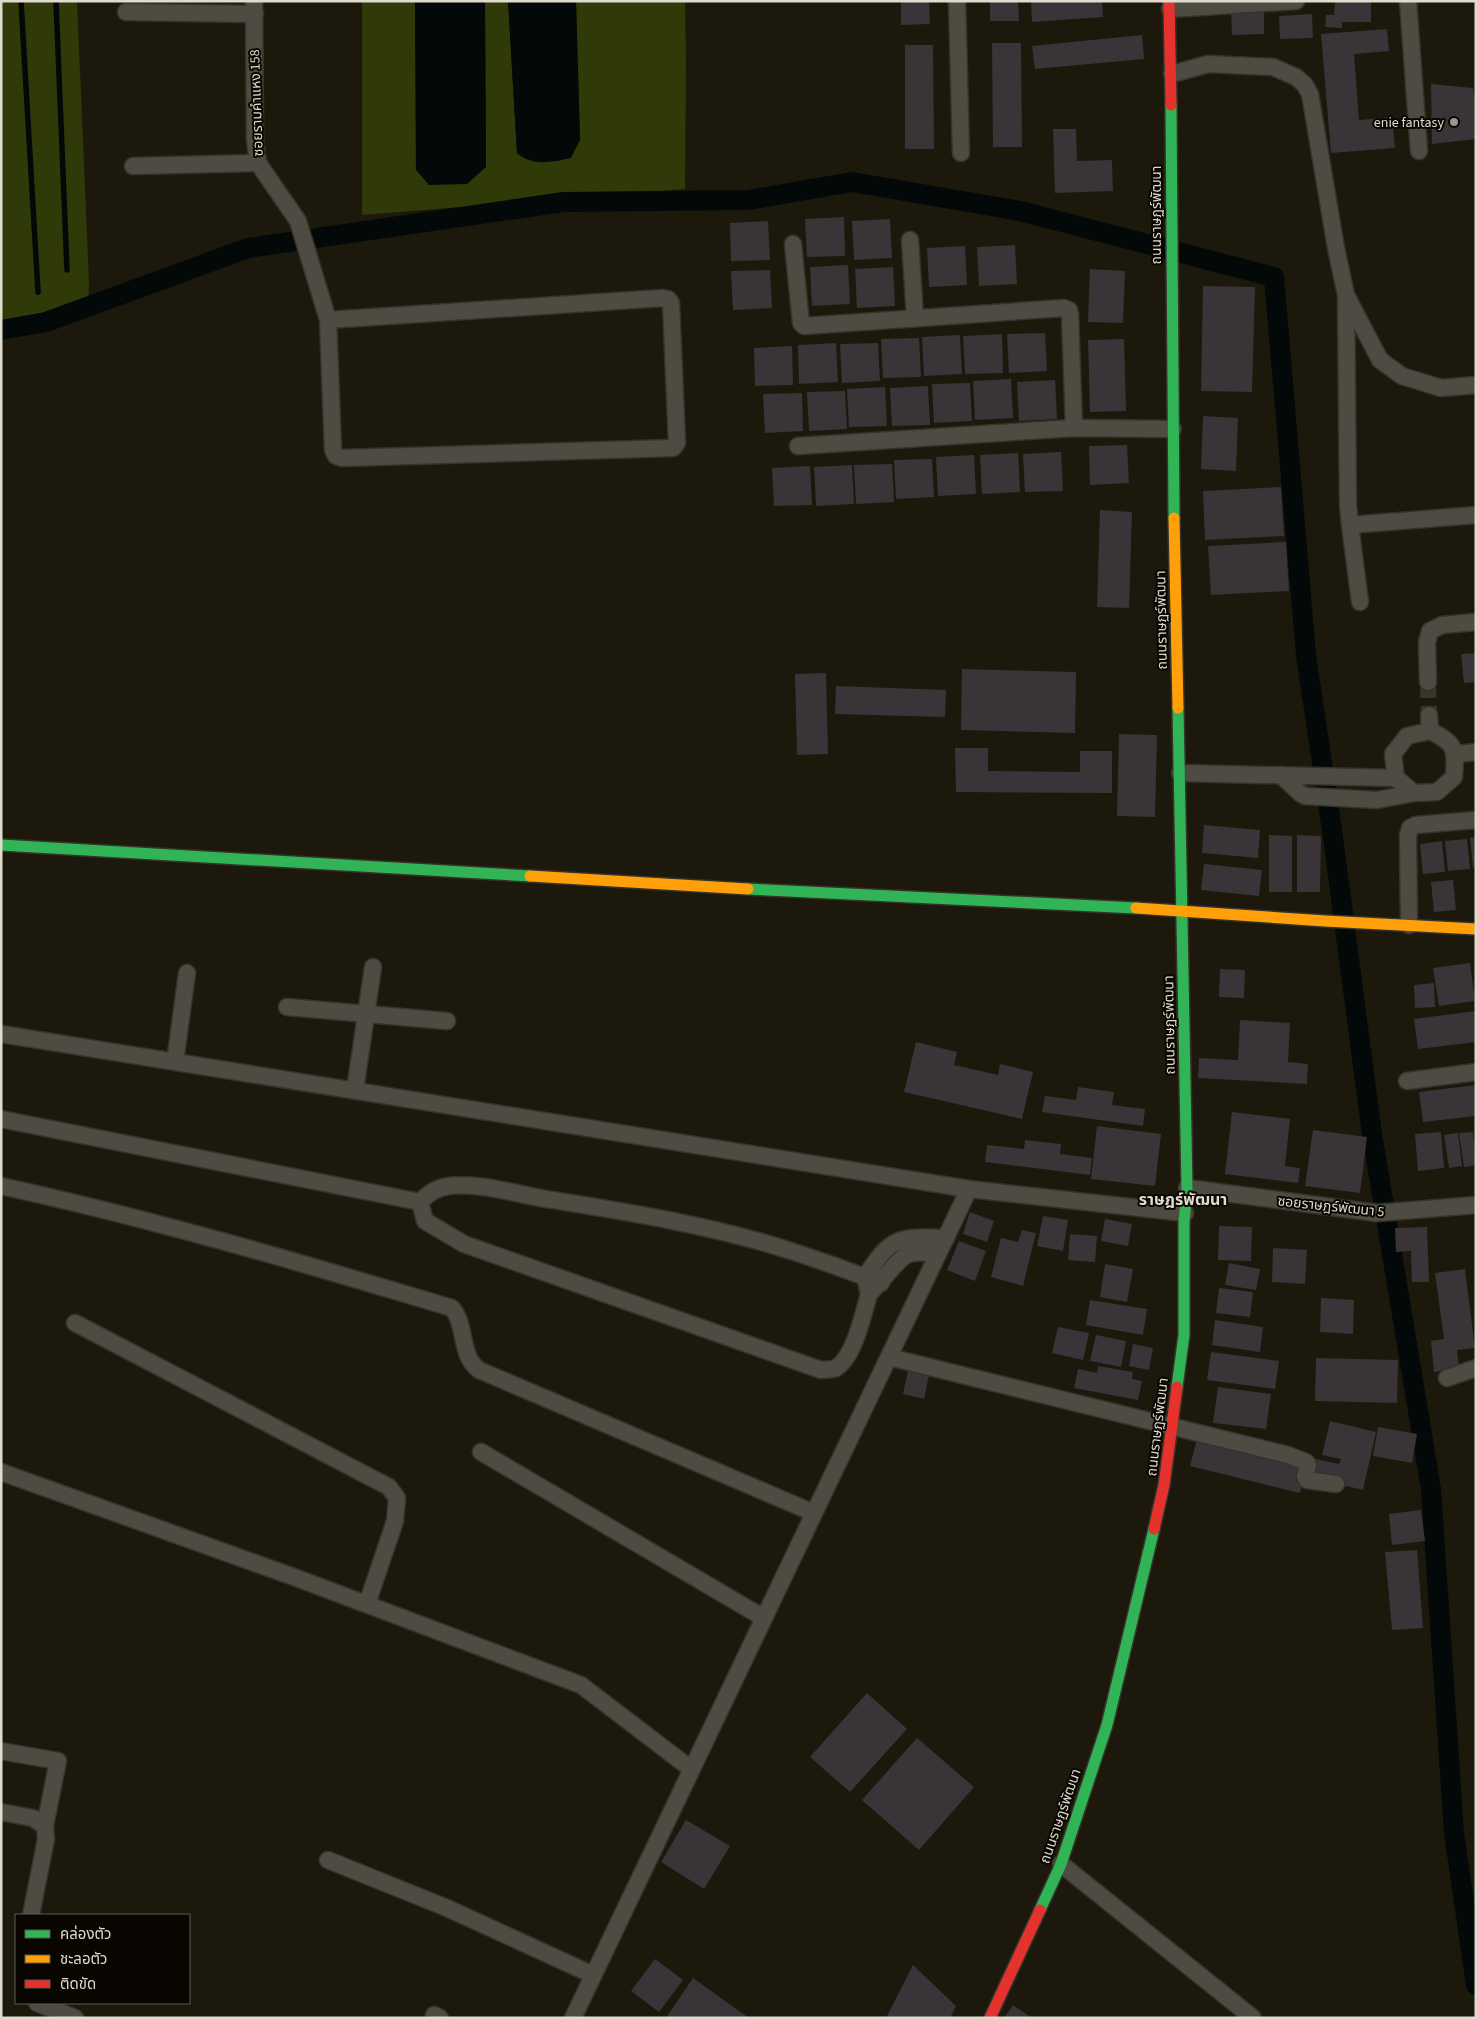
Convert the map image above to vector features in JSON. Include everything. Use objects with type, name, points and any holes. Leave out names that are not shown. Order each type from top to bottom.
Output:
[{"type":"street","points":[[957,1],[960,153]]},
{"type":"street","points":[[1170,5],[1296,1]]},
{"type":"street","points":[[1408,1],[1419,151]]},
{"type":"street","name":"ถนนราษฏร์พัฒนา","points":[[990,2018],[1061,1864],[1107,1725],[1164,1485],[1184,1335],[1187,1188],[1180,773],[1176,662],[1170,214],[1172,74],[1170,5]]},
{"type":"street","points":[[126,12],[254,8]]},
{"type":"street","name":"ซอยรามคำแหง 158","points":[[254,8],[255,140],[258,163],[298,221],[328,320],[334,450],[336,456],[342,458],[673,448],[677,443],[671,303],[668,299],[328,320]]},
{"type":"street","points":[[1172,74],[1208,64],[1273,67],[1296,77],[1305,85],[1310,94],[1336,248],[1346,295],[1348,505],[1360,602]]},
{"type":"street","points":[[133,166],[258,163]]},
{"type":"street","points":[[910,240],[915,318]]},
{"type":"street","points":[[793,244],[802,325],[1064,308],[1069,310],[1074,428]]},
{"type":"street","points":[[1346,295],[1380,360],[1402,376],[1441,388],[1476,385]]},
{"type":"street","points":[[798,446],[1074,428],[1173,429]]},
{"type":"street","points":[[1350,525],[1476,515]]},
{"type":"street","points":[[1428,682],[1427,642],[1430,631],[1442,625],[1476,622]]},
{"type":"street","points":[[1289,776],[1300,793],[1305,796],[1378,800],[1414,793],[1437,792],[1454,777],[1456,754],[1446,738],[1430,723],[1407,736],[1393,754],[1396,778]]},
{"type":"street","points":[[1456,754],[1476,752]]},
{"type":"street","points":[[1180,773],[1396,778],[1414,793]]},
{"type":"street","points":[[1409,925],[1408,835],[1410,828],[1416,825],[1476,820]]},
{"type":"street","points":[[1,845],[779,891],[1182,910],[1325,921],[1476,929]]},
{"type":"street","points":[[355,1090],[373,967]]},
{"type":"street","points":[[175,1062],[187,973]]},
{"type":"street","points":[[287,1007],[446,1021]]},
{"type":"street","points":[[1,1034],[969,1189],[1185,1213]]},
{"type":"street","points":[[1407,1081],[1476,1072]]},
{"type":"street","points":[[1,1119],[420,1202]]},
{"type":"street","points":[[1,1186],[71,1201],[271,1254],[452,1308],[458,1318],[467,1356],[472,1365],[479,1370],[814,1513]]},
{"type":"street","points":[[420,1202],[431,1191],[449,1186],[477,1187],[681,1223],[787,1250],[864,1277],[875,1288]]},
{"type":"street","name":"ซอยราษฎร์พัฒนา 5","points":[[1187,1188],[1377,1213],[1412,1212],[1476,1205]]},
{"type":"street","points":[[573,2018],[969,1189]]},
{"type":"street","points":[[420,1202],[425,1222],[464,1244],[820,1370],[835,1369],[846,1358],[875,1288],[900,1260],[907,1254],[920,1252],[938,1254]]},
{"type":"street","points":[[864,1277],[886,1248],[900,1240],[918,1236],[946,1238]]},
{"type":"street","points":[[75,1323],[389,1487],[397,1498],[395,1522],[367,1604]]},
{"type":"street","points":[[888,1357],[1172,1425],[1303,1460],[1308,1465],[1305,1476],[1307,1480],[1336,1484]]},
{"type":"street","points":[[1447,1378],[1476,1368]]},
{"type":"street","points":[[482,1452],[764,1618]]},
{"type":"street","points":[[1,1472],[367,1604],[581,1685],[691,1769]]},
{"type":"street","points":[[1,1751],[58,1761],[45,1826],[46,1838],[31,1914]]},
{"type":"street","points":[[1,1812],[33,1818],[45,1826]]},
{"type":"street","points":[[328,1860],[446,1908],[593,1975]]},
{"type":"street","points":[[1061,1864],[1253,2018]]},
{"type":"street","points":[[40,2004],[75,2018]]},
{"type":"green space","points":[[1,1],[77,1],[89,282],[88,303],[1,325]]},
{"type":"green space","points":[[362,1],[415,1],[416,170],[486,167],[485,1],[508,1],[517,153],[580,140],[576,1],[685,1],[685,189],[362,215]]},
{"type":"shaded area","points":[[415,1],[485,1],[486,167],[467,184],[429,185],[416,170]]},
{"type":"shaded area","points":[[508,1],[576,1],[580,140],[571,158],[550,162],[536,162],[517,153]]},
{"type":"building","points":[[901,1],[929,1],[930,24],[901,25]]},
{"type":"building","points":[[990,1],[1018,1],[1019,21],[990,21]]},
{"type":"building","points":[[1031,1],[1102,1],[1103,17],[1032,22]]},
{"type":"building","points":[[1335,1],[1371,1],[1371,22],[1342,22],[1342,28],[1325,27],[1326,15],[1334,15]]},
{"type":"building","points":[[1264,11],[1264,34],[1232,35],[1231,12]]},
{"type":"building","points":[[1312,14],[1313,38],[1280,39],[1279,16]]},
{"type":"building","points":[[1387,29],[1389,51],[1354,54],[1359,120],[1392,117],[1395,148],[1331,153],[1321,34]]},
{"type":"building","points":[[1142,35],[1144,59],[1035,69],[1032,46]]},
{"type":"building","points":[[992,43],[1021,43],[1022,147],[993,147]]},
{"type":"building","points":[[905,45],[933,45],[934,149],[905,149]]},
{"type":"building","name":"enie fantasy","points":[[1431,84],[1473,88],[1476,106],[1476,139],[1432,144]]},
{"type":"building","points":[[1053,129],[1076,129],[1077,161],[1112,160],[1113,191],[1055,193]]},
{"type":"building","points":[[844,217],[845,256],[807,257],[805,219]]},
{"type":"building","points":[[890,219],[892,258],[854,260],[852,221]]},
{"type":"building","points":[[768,221],[770,260],[731,261],[730,223]]},
{"type":"building","points":[[1015,245],[1017,284],[979,286],[977,247]]},
{"type":"building","points":[[965,246],[967,285],[929,287],[927,248]]},
{"type":"building","points":[[848,265],[850,304],[812,306],[810,267]]},
{"type":"building","points":[[893,267],[895,306],[857,308],[855,269]]},
{"type":"building","points":[[1090,269],[1125,271],[1123,323],[1088,322]]},
{"type":"building","points":[[770,270],[772,308],[733,310],[731,271]]},
{"type":"building","points":[[1203,286],[1255,287],[1252,392],[1201,391]]},
{"type":"building","points":[[1045,333],[1047,371],[1009,373],[1007,334]]},
{"type":"building","points":[[1002,334],[1003,373],[965,374],[963,336]]},
{"type":"building","points":[[960,335],[962,374],[924,376],[922,337]]},
{"type":"building","points":[[919,338],[921,377],[883,378],[881,339]]},
{"type":"building","points":[[1124,339],[1126,411],[1090,412],[1088,340]]},
{"type":"building","points":[[836,343],[838,382],[799,384],[798,345]]},
{"type":"building","points":[[878,343],[880,381],[842,383],[840,344]]},
{"type":"building","points":[[792,346],[793,385],[755,386],[754,348]]},
{"type":"building","points":[[1011,379],[1013,418],[975,420],[973,381]]},
{"type":"building","points":[[1055,380],[1057,419],[1019,421],[1017,382]]},
{"type":"building","points":[[970,383],[972,421],[934,423],[932,384]]},
{"type":"building","points":[[928,386],[930,425],[892,426],[890,388]]},
{"type":"building","points":[[885,387],[887,426],[849,427],[847,389]]},
{"type":"building","points":[[845,391],[847,429],[809,431],[807,392]]},
{"type":"building","points":[[802,393],[803,431],[765,433],[763,394]]},
{"type":"building","points":[[1203,416],[1238,418],[1236,471],[1201,469]]},
{"type":"building","points":[[1127,445],[1129,483],[1090,485],[1089,446]]},
{"type":"building","points":[[1061,452],[1063,491],[1025,492],[1023,454]]},
{"type":"building","points":[[1018,453],[1020,492],[982,494],[980,455]]},
{"type":"building","points":[[974,455],[976,494],[938,496],[936,457]]},
{"type":"building","points":[[932,459],[934,497],[896,499],[894,460]]},
{"type":"building","points":[[892,464],[894,502],[856,504],[854,465]]},
{"type":"building","points":[[852,465],[854,504],[816,506],[814,467]]},
{"type":"building","points":[[810,466],[812,505],[774,506],[772,468]]},
{"type":"building","points":[[1281,487],[1284,536],[1205,540],[1203,491]]},
{"type":"building","points":[[1100,510],[1132,512],[1129,608],[1097,607]]},
{"type":"building","points":[[1286,542],[1289,591],[1211,595],[1208,546]]},
{"type":"building","points":[[1476,653],[1476,682],[1464,683],[1461,654]]},
{"type":"building","points":[[962,669],[1076,672],[1075,733],[961,730]]},
{"type":"building","points":[[826,673],[828,754],[797,755],[795,674]]},
{"type":"building","points":[[836,686],[946,690],[945,717],[835,714]]},
{"type":"building","points":[[1119,734],[1157,735],[1155,817],[1117,816]]},
{"type":"building","points":[[955,748],[988,748],[988,771],[1080,772],[1080,751],[1112,751],[1112,793],[956,792]]},
{"type":"building","points":[[1204,825],[1260,830],[1258,858],[1202,853]]},
{"type":"building","points":[[1269,835],[1292,836],[1292,892],[1269,892]]},
{"type":"building","points":[[1297,835],[1321,836],[1320,892],[1297,892]]},
{"type":"building","points":[[1476,837],[1476,868],[1473,868],[1470,838]]},
{"type":"building","points":[[1467,839],[1470,869],[1448,871],[1445,841]]},
{"type":"building","points":[[1442,841],[1445,872],[1423,874],[1420,844]]},
{"type":"building","points":[[1204,864],[1262,870],[1259,896],[1201,890]]},
{"type":"building","points":[[1453,880],[1456,910],[1434,912],[1431,882]]},
{"type":"building","points":[[1470,963],[1475,1001],[1439,1006],[1433,968]]},
{"type":"building","points":[[1220,969],[1245,970],[1244,998],[1219,997]]},
{"type":"building","points":[[1434,983],[1435,1007],[1415,1008],[1414,985]]},
{"type":"building","points":[[1476,1011],[1476,1042],[1418,1049],[1414,1019]]},
{"type":"building","points":[[1240,1020],[1290,1023],[1288,1062],[1308,1064],[1307,1084],[1198,1078],[1199,1058],[1238,1060]]},
{"type":"building","points":[[916,1042],[957,1052],[954,1065],[998,1075],[1000,1064],[1033,1072],[1022,1119],[904,1092]]},
{"type":"building","points":[[1476,1085],[1476,1116],[1423,1122],[1419,1092]]},
{"type":"building","points":[[1078,1087],[1114,1092],[1112,1105],[1145,1109],[1143,1126],[1042,1112],[1045,1096],[1076,1100]]},
{"type":"building","points":[[1232,1112],[1290,1119],[1285,1166],[1300,1168],[1298,1183],[1225,1174]]},
{"type":"building","points":[[1097,1126],[1161,1134],[1155,1186],[1091,1179]]},
{"type":"building","points":[[1313,1130],[1367,1137],[1360,1193],[1305,1186]]},
{"type":"building","points":[[1441,1132],[1444,1168],[1418,1171],[1415,1134]]},
{"type":"building","points":[[1473,1132],[1476,1165],[1464,1167],[1459,1133]]},
{"type":"building","points":[[1458,1133],[1462,1166],[1449,1168],[1444,1135]]},
{"type":"building","points":[[1025,1140],[1061,1144],[1060,1154],[1092,1158],[1090,1175],[985,1162],[987,1145],[1024,1149]]},
{"type":"building","points":[[970,1212],[994,1221],[987,1242],[963,1234]]},
{"type":"building","points":[[1043,1216],[1068,1220],[1063,1251],[1037,1246]]},
{"type":"building","points":[[1105,1219],[1132,1224],[1128,1246],[1101,1241]]},
{"type":"building","points":[[1219,1226],[1252,1227],[1251,1261],[1218,1260]]},
{"type":"building","points":[[1427,1227],[1429,1282],[1412,1282],[1411,1251],[1396,1252],[1395,1228]]},
{"type":"building","points":[[1022,1230],[1036,1233],[1023,1286],[991,1277],[1001,1238],[1018,1242]]},
{"type":"building","points":[[1070,1234],[1097,1236],[1095,1262],[1068,1260]]},
{"type":"building","points":[[959,1241],[986,1251],[975,1281],[947,1270]]},
{"type":"building","points":[[1273,1248],[1307,1250],[1305,1284],[1272,1282]]},
{"type":"building","points":[[1229,1263],[1260,1269],[1256,1290],[1225,1285]]},
{"type":"building","points":[[1105,1264],[1133,1269],[1127,1302],[1100,1297]]},
{"type":"building","points":[[1465,1269],[1475,1348],[1457,1350],[1459,1369],[1434,1372],[1431,1341],[1444,1339],[1435,1273]]},
{"type":"building","points":[[1219,1288],[1253,1292],[1250,1317],[1216,1313]]},
{"type":"building","points":[[1321,1298],[1354,1300],[1353,1334],[1320,1332]]},
{"type":"building","points":[[1090,1300],[1147,1309],[1143,1335],[1086,1325]]},
{"type":"building","points":[[1215,1320],[1263,1327],[1260,1352],[1212,1345]]},
{"type":"building","points":[[1058,1327],[1089,1333],[1083,1360],[1052,1353]]},
{"type":"building","points":[[1096,1335],[1126,1341],[1121,1367],[1090,1361]]},
{"type":"building","points":[[1133,1344],[1153,1348],[1149,1370],[1129,1366]]},
{"type":"building","points":[[1211,1352],[1279,1361],[1275,1389],[1207,1380]]},
{"type":"building","points":[[1316,1358],[1398,1360],[1397,1403],[1315,1401]]},
{"type":"building","points":[[1098,1366],[1133,1372],[1132,1379],[1142,1381],[1138,1400],[1074,1388],[1078,1369],[1097,1373]]},
{"type":"building","points":[[908,1370],[929,1375],[924,1399],[903,1394]]},
{"type":"building","points":[[1218,1387],[1271,1394],[1266,1429],[1213,1423]]},
{"type":"building","points":[[1330,1421],[1376,1432],[1363,1490],[1308,1477],[1312,1458],[1339,1464],[1341,1459],[1322,1455]]},
{"type":"building","points":[[1378,1427],[1417,1434],[1412,1463],[1373,1456]]},
{"type":"building","points":[[1197,1439],[1307,1466],[1300,1493],[1190,1466]]},
{"type":"building","points":[[1421,1510],[1425,1541],[1392,1545],[1389,1514]]},
{"type":"building","points":[[1417,1550],[1423,1628],[1392,1630],[1385,1552]]},
{"type":"building","points":[[867,1693],[907,1729],[850,1792],[810,1757]]},
{"type":"building","points":[[917,1738],[974,1787],[919,1850],[862,1800]]},
{"type":"building","points":[[686,1820],[730,1846],[704,1889],[661,1862]]},
{"type":"building","points":[[655,1959],[683,1980],[659,2012],[631,1991]]},
{"type":"building","points":[[913,1965],[956,2006],[950,2018],[886,2018]]},
{"type":"building","points":[[693,1978],[749,2018],[666,2018]]},
{"type":"building","points":[[1013,2005],[1032,2018],[1004,2018]]},
{"type":"waterway","points":[[21,1],[38,292]]},
{"type":"waterway","points":[[56,1],[67,270]]},
{"type":"waterway","points":[[1,330],[46,322],[248,248],[563,202],[748,200],[852,182],[1020,211],[1274,277],[1306,655],[1332,830],[1372,1134],[1431,1489],[1454,1833],[1476,1985]]},
{"type":"tunnel","points":[[1428,682],[1429,715]]},
{"type":"traffic: fast","points":[[1171,105],[1174,518]]},
{"type":"traffic: fast","points":[[1177,1387],[1184,1335],[1184,1222],[1187,1188],[1178,708]]},
{"type":"traffic: fast","points":[[1,845],[530,876]]},
{"type":"traffic: fast","points":[[748,889],[1136,908]]},
{"type":"traffic: fast","points":[[1040,1910],[1061,1864],[1107,1725],[1154,1529]]},
{"type":"traffic: slow","points":[[1174,518],[1178,708]]},
{"type":"traffic: slow","points":[[530,876],[748,889]]},
{"type":"traffic: slow","points":[[1136,908],[1476,929]]},
{"type":"traffic: jam","points":[[1169,1],[1171,105]]},
{"type":"traffic: jam","points":[[1154,1529],[1164,1485],[1177,1387]]},
{"type":"traffic: jam","points":[[990,2018],[1040,1910]]},
{"type":"place","name":"enie fantasy","points":[[1454,122]]},
{"type":"district","name":"ราษฎร์พัฒนา","points":[[1183,1199]]}]
